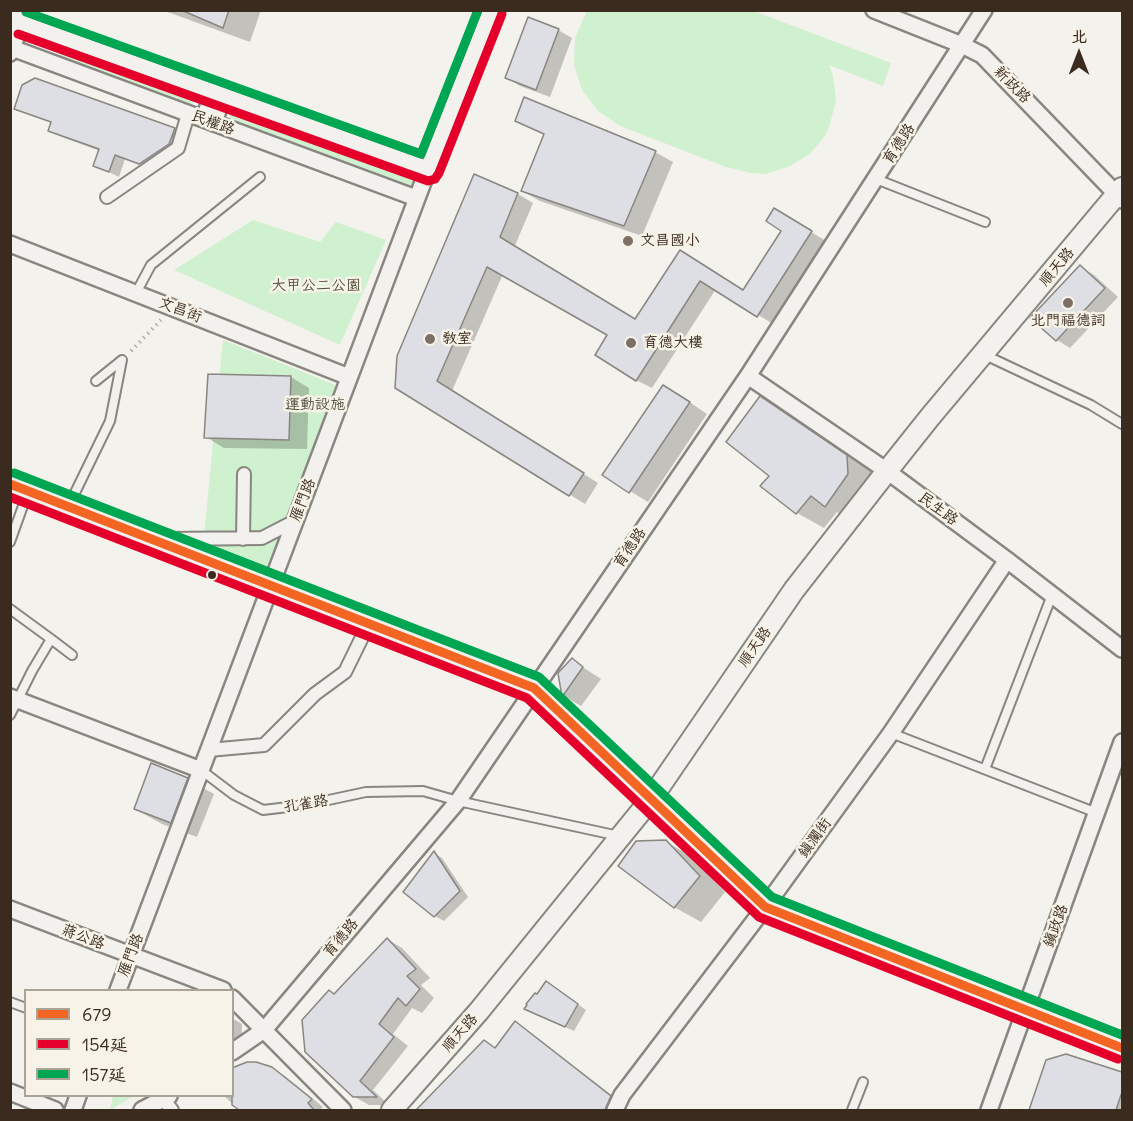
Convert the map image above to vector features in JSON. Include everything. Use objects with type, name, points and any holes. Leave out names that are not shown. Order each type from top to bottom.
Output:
[{"type":"main road","points":[[19,487],[534,688],[765,907],[1122,1048]]},
{"type":"street","name":"雁門路","points":[[118,989],[416,198],[491,10]]},
{"type":"street","name":"新政路","points":[[874,10],[982,54],[1121,195]]},
{"type":"street","name":"育德路","points":[[234,1051],[264,1030],[458,801],[748,376],[984,10]]},
{"type":"street","name":"民權路","points":[[20,17],[218,93],[428,169]]},
{"type":"street","points":[[11,50],[20,17]]},
{"type":"street","name":"民權路","points":[[11,50],[416,198]]},
{"type":"street","points":[[209,121],[218,93]]},
{"type":"street","points":[[107,197],[178,148],[188,114]]},
{"type":"street","name":"順天路","points":[[393,1110],[479,1011],[651,799],[794,591],[886,471],[1121,195]]},
{"type":"street","name":"文昌街","points":[[10,244],[349,376]]},
{"type":"street","name":"民生路","points":[[748,376],[886,471],[1122,650]]},
{"type":"street","points":[[243,474],[243,539]]},
{"type":"street","points":[[152,539],[262,538],[295,521]]},
{"type":"street","name":"鎮瀾街","points":[[615,1110],[622,1095],[765,907],[891,733],[1007,561]]},
{"type":"street","points":[[209,750],[264,745],[315,694],[345,672],[369,623]]},
{"type":"street","name":"孔雀路","points":[[14,699],[201,770]]},
{"type":"street","name":"鎮政路","points":[[990,1110],[1097,813],[1119,761],[1122,742]]},
{"type":"street","name":"蔣公路","points":[[10,909],[220,989]]},
{"type":"street","points":[[234,1000],[343,1110]]},
{"type":"street","points":[[10,1092],[55,1110]]},
{"type":"street","points":[[142,1110],[168,1102]]},
{"type":"lane","points":[[136,293],[151,265],[260,177]]},
{"type":"lane","points":[[876,179],[985,222]]},
{"type":"lane","points":[[984,354],[1091,405],[1122,424]]},
{"type":"lane","points":[[96,381],[122,360]]},
{"type":"lane","points":[[68,507],[110,421],[122,360]]},
{"type":"lane","points":[[10,542],[19,487]]},
{"type":"lane","points":[[985,769],[1052,595]]},
{"type":"lane","points":[[10,609],[72,655]]},
{"type":"lane","points":[[10,716],[14,699],[51,639]]},
{"type":"lane","points":[[891,733],[1097,813]]},
{"type":"lane","name":"孔雀路","points":[[201,770],[234,795],[263,810],[305,805],[366,792],[423,791],[458,801],[620,836]]},
{"type":"lane","points":[[852,1110],[862,1082]]},
{"type":"path","points":[[122,360],[173,308]]},
{"type":"green space","points":[[587,11],[754,11],[891,63],[883,86],[829,65],[833,75],[836,100],[825,136],[810,154],[788,167],[765,174],[751,173],[726,167],[620,126],[598,111],[582,90],[574,65],[575,38]]},
{"type":"green space","points":[[64,41],[197,90],[191,108],[58,60]]},
{"type":"green space","points":[[235,103],[417,170],[411,188],[228,121]]},
{"type":"green space","name":"大甲公二公園","points":[[253,220],[320,242],[336,222],[386,240],[340,345],[174,270]]},
{"type":"green space","name":"運動設施","points":[[223,340],[343,388],[274,569],[203,546]]},
{"type":"green space","points":[[113,1097],[132,1097],[110,1110]]},
{"type":"building","points":[[181,10],[229,10],[223,28]]},
{"type":"building","points":[[528,17],[559,29],[536,90],[505,78]]},
{"type":"building","points":[[35,78],[175,128],[169,144],[139,164],[115,155],[109,172],[93,166],[99,149],[48,131],[51,122],[14,109],[22,85]]},
{"type":"building","points":[[524,97],[656,151],[624,226],[521,191],[544,134],[515,121]]},
{"type":"building","name":"教室","points":[[474,174],[518,193],[500,237],[635,319],[680,250],[743,290],[781,231],[766,221],[774,208],[812,231],[757,317],[700,281],[636,381],[595,355],[607,335],[487,267],[437,381],[584,473],[569,496],[395,388],[397,356]]},
{"type":"building","name":"北門福德詞","points":[[1080,265],[1105,288],[1056,341],[1030,318]]},
{"type":"building","points":[[208,374],[291,376],[289,440],[204,438]]},
{"type":"building","points":[[663,385],[690,402],[629,493],[602,475]]},
{"type":"building","points":[[760,396],[847,455],[848,474],[825,507],[811,496],[796,514],[760,486],[769,476],[726,442]]},
{"type":"building","points":[[572,658],[583,667],[562,697],[558,673]]},
{"type":"building","points":[[151,763],[188,778],[171,823],[134,809]]},
{"type":"building","points":[[666,840],[700,876],[674,908],[618,866],[636,841]]},
{"type":"building","points":[[434,851],[460,891],[434,917],[403,892]]},
{"type":"building","points":[[387,938],[416,969],[407,976],[420,989],[406,1006],[398,998],[379,1024],[394,1037],[360,1081],[377,1097],[353,1097],[305,1052],[302,1020],[329,990],[334,994]]},
{"type":"building","points":[[546,981],[578,1004],[565,1027],[524,1009]]},
{"type":"building","points":[[515,1021],[611,1096],[605,1110],[416,1110],[484,1040],[495,1048]]},
{"type":"building","points":[[1066,1054],[1122,1072],[1122,1092],[1116,1110],[1029,1110],[1046,1060]]},
{"type":"building","points":[[247,1062],[272,1067],[312,1099],[308,1103],[314,1110],[239,1110],[232,1105],[234,1067]]},
{"type":"transit line","name":"157延","points":[[26,12],[421,154],[478,10]]},
{"type":"transit line","name":"154延","points":[[18,34],[428,181],[435,179],[439,173],[502,14]]},
{"type":"transit line","name":"157延","points":[[14,473],[539,677],[772,897],[1122,1035]]},
{"type":"transit line","name":"679","points":[[10,484],[534,688],[765,907],[1122,1048]]},
{"type":"transit line","name":"154延","points":[[10,497],[527,698],[759,917],[1118,1059]]},
{"type":"place","name":"文昌國小","points":[[628,241]]},
{"type":"place","name":"北門福德詞","points":[[1068,303]]},
{"type":"place","name":"教室","points":[[430,339]]},
{"type":"place","name":"育德大樓","points":[[631,343]]}]
